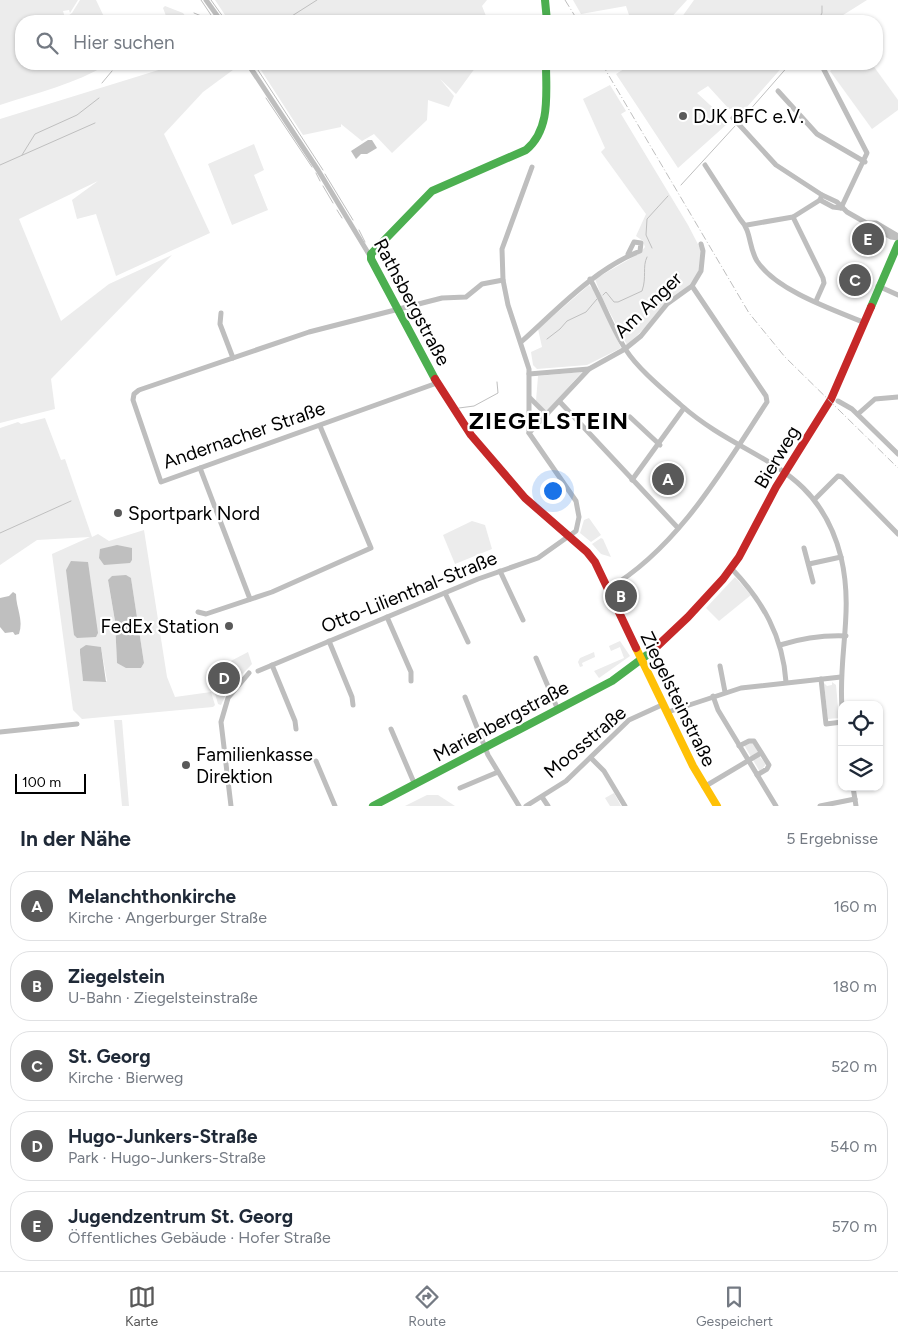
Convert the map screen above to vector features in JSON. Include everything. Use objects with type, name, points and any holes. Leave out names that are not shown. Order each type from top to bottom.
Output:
[{"type":"main road","points":[[545,0],[546,15]]},
{"type":"main road","points":[[370,256],[378,245],[427,194],[448,182],[526,150],[536,142],[543,116],[546,70]]},
{"type":"main road","name":"Bierweg","points":[[642,660],[700,604],[731,568],[785,472],[831,399],[878,286],[898,244]]},
{"type":"main road","name":"Rathsbergstraße","points":[[370,256],[437,383],[467,430],[501,473],[538,511],[570,537]]},
{"type":"main road","name":"Ziegelsteinstraße","points":[[570,537],[591,556],[704,787],[717,806]]},
{"type":"main road","name":"Marienbergstraße","points":[[373,806],[607,684],[642,660]]},
{"type":"street","points":[[206,0],[217,15]]},
{"type":"street","name":"Rathsbergstraße","points":[[252,70],[322,176],[370,256]]},
{"type":"street","points":[[824,70],[866,150],[865,162],[841,208]]},
{"type":"street","points":[[778,91],[817,134],[865,162]]},
{"type":"street","points":[[733,118],[776,165],[833,207],[841,208],[891,237],[898,237]]},
{"type":"street","points":[[705,164],[740,219],[747,225],[752,250],[758,262],[772,277],[787,287],[863,322]]},
{"type":"street","points":[[532,167],[504,240],[501,258],[503,280],[508,304],[521,342],[529,374],[529,433],[567,484],[578,504],[578,527],[570,537]]},
{"type":"street","points":[[747,225],[793,217],[821,198]]},
{"type":"street","points":[[793,217],[823,278],[824,283],[816,301]]},
{"type":"street","name":"Am Anger","points":[[529,433],[589,369],[625,349],[641,336],[667,304],[692,286],[701,271],[703,251],[701,244]]},
{"type":"street","points":[[521,342],[590,279],[628,254]]},
{"type":"street","points":[[590,279],[625,349],[684,408],[739,446],[785,472],[815,499],[829,523],[841,557],[848,597],[842,701]]},
{"type":"street","name":"Andernacher Straße","points":[[437,383],[161,482],[133,400],[134,394],[139,390],[323,328],[442,298],[466,297],[482,284],[503,280]]},
{"type":"street","points":[[608,589],[648,560],[678,528],[739,446],[767,402],[766,396],[692,286]]},
{"type":"street","points":[[878,286],[898,295]]},
{"type":"street","points":[[221,313],[220,324],[233,358]]},
{"type":"street","points":[[529,374],[589,369]]},
{"type":"street","points":[[858,414],[875,399],[898,397]]},
{"type":"street","points":[[530,398],[547,415]]},
{"type":"street","points":[[838,401],[858,414],[898,454]]},
{"type":"street","points":[[560,402],[678,528]]},
{"type":"street","points":[[632,480],[660,445],[684,408]]},
{"type":"street","points":[[630,418],[660,445]]},
{"type":"street","points":[[198,612],[206,614],[272,592],[371,548],[320,426]]},
{"type":"street","points":[[200,468],[250,600]]},
{"type":"street","points":[[815,499],[838,476],[842,477],[898,534]]},
{"type":"street","name":"Otto-Lilienthal-Straße","points":[[258,671],[445,593],[538,558],[570,537]]},
{"type":"street","points":[[804,548],[813,582]]},
{"type":"street","points":[[809,564],[841,557]]},
{"type":"street","points":[[731,568],[758,598],[771,622],[780,645],[786,682]]},
{"type":"street","points":[[500,571],[522,620]]},
{"type":"street","points":[[445,593],[468,642]]},
{"type":"street","points":[[387,617],[411,672],[411,681]]},
{"type":"street","points":[[780,645],[802,638],[826,635],[846,636]]},
{"type":"street","points":[[329,641],[352,696],[353,705]]},
{"type":"street","points":[[536,658],[558,710]]},
{"type":"street","points":[[272,665],[295,721],[296,730]]},
{"type":"street","points":[[720,666],[725,692]]},
{"type":"street","points":[[231,806],[221,722],[228,698],[249,673]]},
{"type":"street","points":[[668,712],[725,692],[786,682],[842,677]]},
{"type":"street","points":[[821,679],[826,724],[838,722]]},
{"type":"street","points":[[713,696],[718,710],[776,806]]},
{"type":"street","points":[[465,697],[485,748],[519,806]]},
{"type":"street","name":"Moosstraße","points":[[526,806],[566,781],[592,758],[629,720],[664,704]]},
{"type":"street","points":[[0,732],[77,724]]},
{"type":"street","points":[[390,729],[415,785]]},
{"type":"street","points":[[739,746],[749,740],[754,741],[769,765],[767,769],[757,776]]},
{"type":"street","points":[[704,787],[761,753]]},
{"type":"street","points":[[592,758],[604,770],[625,806]]},
{"type":"street","points":[[316,761],[335,806]]},
{"type":"street","points":[[460,788],[498,772]]},
{"type":"street","points":[[854,791],[856,806]]},
{"type":"street","points":[[542,797],[548,806]]},
{"type":"street","points":[[820,806],[855,799]]},
{"type":"shaded area","points":[[0,0],[78,0],[70,13],[69,10],[63,11],[64,15],[15,15],[15,70],[97,70],[69,83],[0,105]]},
{"type":"shaded area","points":[[80,0],[96,0],[103,15],[69,15]]},
{"type":"shaded area","points":[[215,0],[487,0],[482,6],[486,15],[225,15]]},
{"type":"shaded area","points":[[573,0],[687,0],[673,15],[629,15],[626,6],[581,14]]},
{"type":"shaded area","points":[[694,0],[867,0],[843,15],[683,15]]},
{"type":"shaded area","points":[[165,6],[184,15],[166,15],[163,8]]},
{"type":"shaded area","points":[[159,70],[233,70],[203,92],[164,134],[210,233],[116,276],[96,214],[77,219],[72,200],[98,181],[19,219],[61,321],[109,284],[172,255],[51,379],[55,409],[0,423],[0,119]]},
{"type":"shaded area","points":[[261,70],[474,70],[456,94],[440,79],[454,96],[449,107],[428,100],[427,120],[392,153],[374,134],[362,141],[341,124],[341,127],[303,135]]},
{"type":"shaded area","name":"DJK BFC e.V.","points":[[622,70],[780,70],[739,116],[732,108],[729,109],[708,86],[697,93],[722,116],[726,125],[678,168],[616,74]]},
{"type":"shaded area","points":[[876,70],[898,100],[898,110],[872,129],[830,71]]},
{"type":"shaded area","points":[[610,85],[626,111],[621,114],[688,225],[702,252],[700,272],[627,345],[602,298],[595,279],[640,253],[645,247],[643,241],[636,236],[646,214],[601,152],[605,148],[583,99]]},
{"type":"shaded area","points":[[368,140],[372,140],[377,148],[367,154],[361,154],[356,159],[351,151]]},
{"type":"shaded area","points":[[254,144],[264,170],[254,175],[268,210],[232,225],[208,164]]},
{"type":"shaded area","points":[[589,285],[594,290],[621,348],[587,365],[537,369],[533,365],[531,352],[542,347],[538,329]]},
{"type":"shaded area","points":[[582,372],[546,412],[536,401],[538,376]]},
{"type":"shaded area","points":[[45,418],[61,460],[65,459],[92,537],[98,534],[109,541],[144,530],[167,677],[175,697],[211,692],[215,705],[213,707],[82,719],[73,710],[52,554],[90,537],[37,540],[0,565],[0,428],[18,422],[21,424]],"holes":[[[131,578],[144,663],[141,668],[117,663],[115,621],[108,581]],[[101,647],[107,681],[83,681],[80,649]]]},
{"type":"shaded area","points":[[589,518],[601,535],[591,542],[580,533],[584,520]]},
{"type":"shaded area","points":[[472,521],[485,525],[492,549],[455,564],[443,535]]},
{"type":"shaded area","points":[[601,538],[611,557],[601,554],[592,544]]},
{"type":"shaded area","points":[[117,545],[132,548],[132,560],[130,563],[104,565],[99,558],[100,549]]},
{"type":"shaded area","points":[[71,561],[88,562],[98,633],[96,637],[77,638],[74,635],[66,570]]},
{"type":"shaded area","points":[[126,575],[131,578],[144,663],[141,668],[126,668],[117,663],[115,621],[108,580],[112,576]]},
{"type":"shaded area","points":[[735,577],[751,595],[719,621],[706,608]]},
{"type":"shaded area","points":[[13,592],[16,594],[21,624],[19,634],[15,635],[13,632],[5,633],[0,627],[0,598],[9,596]]},
{"type":"shaded area","points":[[620,641],[630,656],[599,678],[594,671],[624,658],[620,647],[611,651],[609,646]]},
{"type":"shaded area","points":[[86,645],[101,647],[106,682],[83,681],[80,649]]},
{"type":"shaded area","points":[[248,652],[252,664],[229,688],[221,705],[218,704],[208,669],[227,663]]},
{"type":"shaded area","points":[[594,652],[595,657],[582,663],[583,666],[580,667],[578,662],[580,658]]},
{"type":"shaded area","points":[[832,682],[836,685],[838,718],[828,719],[824,683],[827,686],[832,685]]},
{"type":"shaded area","points":[[114,720],[122,720],[129,806],[122,806]]},
{"type":"shaded area","points":[[750,742],[754,743],[758,753],[751,757],[744,745]]},
{"type":"shaded area","points":[[759,756],[766,764],[760,772],[753,760]]},
{"type":"shaded area","points":[[614,793],[621,806],[610,806],[605,798]]},
{"type":"shaded area","points":[[427,795],[438,795],[455,806],[405,806]]},
{"type":"waterway","points":[[201,0],[211,15]]},
{"type":"waterway","points":[[211,0],[222,15]]},
{"type":"waterway","points":[[293,15],[317,0]]},
{"type":"waterway","points":[[821,15],[822,6]]},
{"type":"waterway","points":[[194,13],[199,15]]},
{"type":"waterway","points":[[258,70],[323,170]]},
{"type":"waterway","points":[[741,120],[785,70]]},
{"type":"waterway","points":[[102,83],[112,71]]},
{"type":"waterway","points":[[22,155],[35,134],[77,115],[99,98]]},
{"type":"waterway","points":[[266,98],[312,167]]},
{"type":"waterway","points":[[0,165],[95,123]]},
{"type":"waterway","points":[[681,185],[735,126]]},
{"type":"waterway","points":[[316,173],[320,181]]},
{"type":"waterway","points":[[325,174],[353,220]]},
{"type":"waterway","points":[[323,186],[333,203]]},
{"type":"waterway","points":[[652,248],[646,235],[647,219],[668,196]]},
{"type":"waterway","points":[[337,210],[342,218]]},
{"type":"waterway","points":[[359,230],[365,242]]},
{"type":"waterway","points":[[603,295],[606,292],[614,302],[618,302],[642,291],[647,257]]},
{"type":"waterway","points":[[547,339],[567,321],[586,312],[597,299]]},
{"type":"waterway","points":[[459,408],[474,406],[498,393],[497,382]]},
{"type":"waterway","points":[[0,533],[71,501]]},
{"type":"railway","points":[[565,0],[574,15]]},
{"type":"railway","points":[[606,70],[749,313],[785,357],[898,468]]},
{"type":"traffic: fast","points":[[545,0],[546,15]]},
{"type":"traffic: fast","points":[[435,379],[371,259],[371,254],[432,191],[526,150],[534,142],[540,132],[545,110],[546,70]]},
{"type":"traffic: fast","points":[[871,307],[898,244]]},
{"type":"traffic: fast","points":[[373,806],[612,681],[651,652]]},
{"type":"traffic: slow","points":[[636,648],[693,766],[717,806]]},
{"type":"traffic: jam","points":[[651,652],[688,617],[723,579],[739,557],[776,487],[831,399],[871,307]]},
{"type":"traffic: jam","points":[[435,379],[471,435],[525,498],[587,552],[595,562],[636,648]]},
{"type":"place","name":"DJK BFC e.V.","points":[[683,116]]},
{"type":"place","name":"Jugendzentrum St. Georg","points":[[868,239]]},
{"type":"place","name":"St. Georg","points":[[855,280]]},
{"type":"place","name":"Melanchthonkirche","points":[[668,479]]},
{"type":"place","name":"Sportpark Nord","points":[[118,513]]},
{"type":"place","name":"Ziegelstein","points":[[621,596]]},
{"type":"place","name":"FedEx Station","points":[[229,626]]},
{"type":"place","name":"Hugo-Junkers-Straße","points":[[224,678]]},
{"type":"place","name":"Familienkasse Direktion","points":[[186,765]]},
{"type":"district","name":"ZIEGELSTEIN","points":[[549,420]]}]
